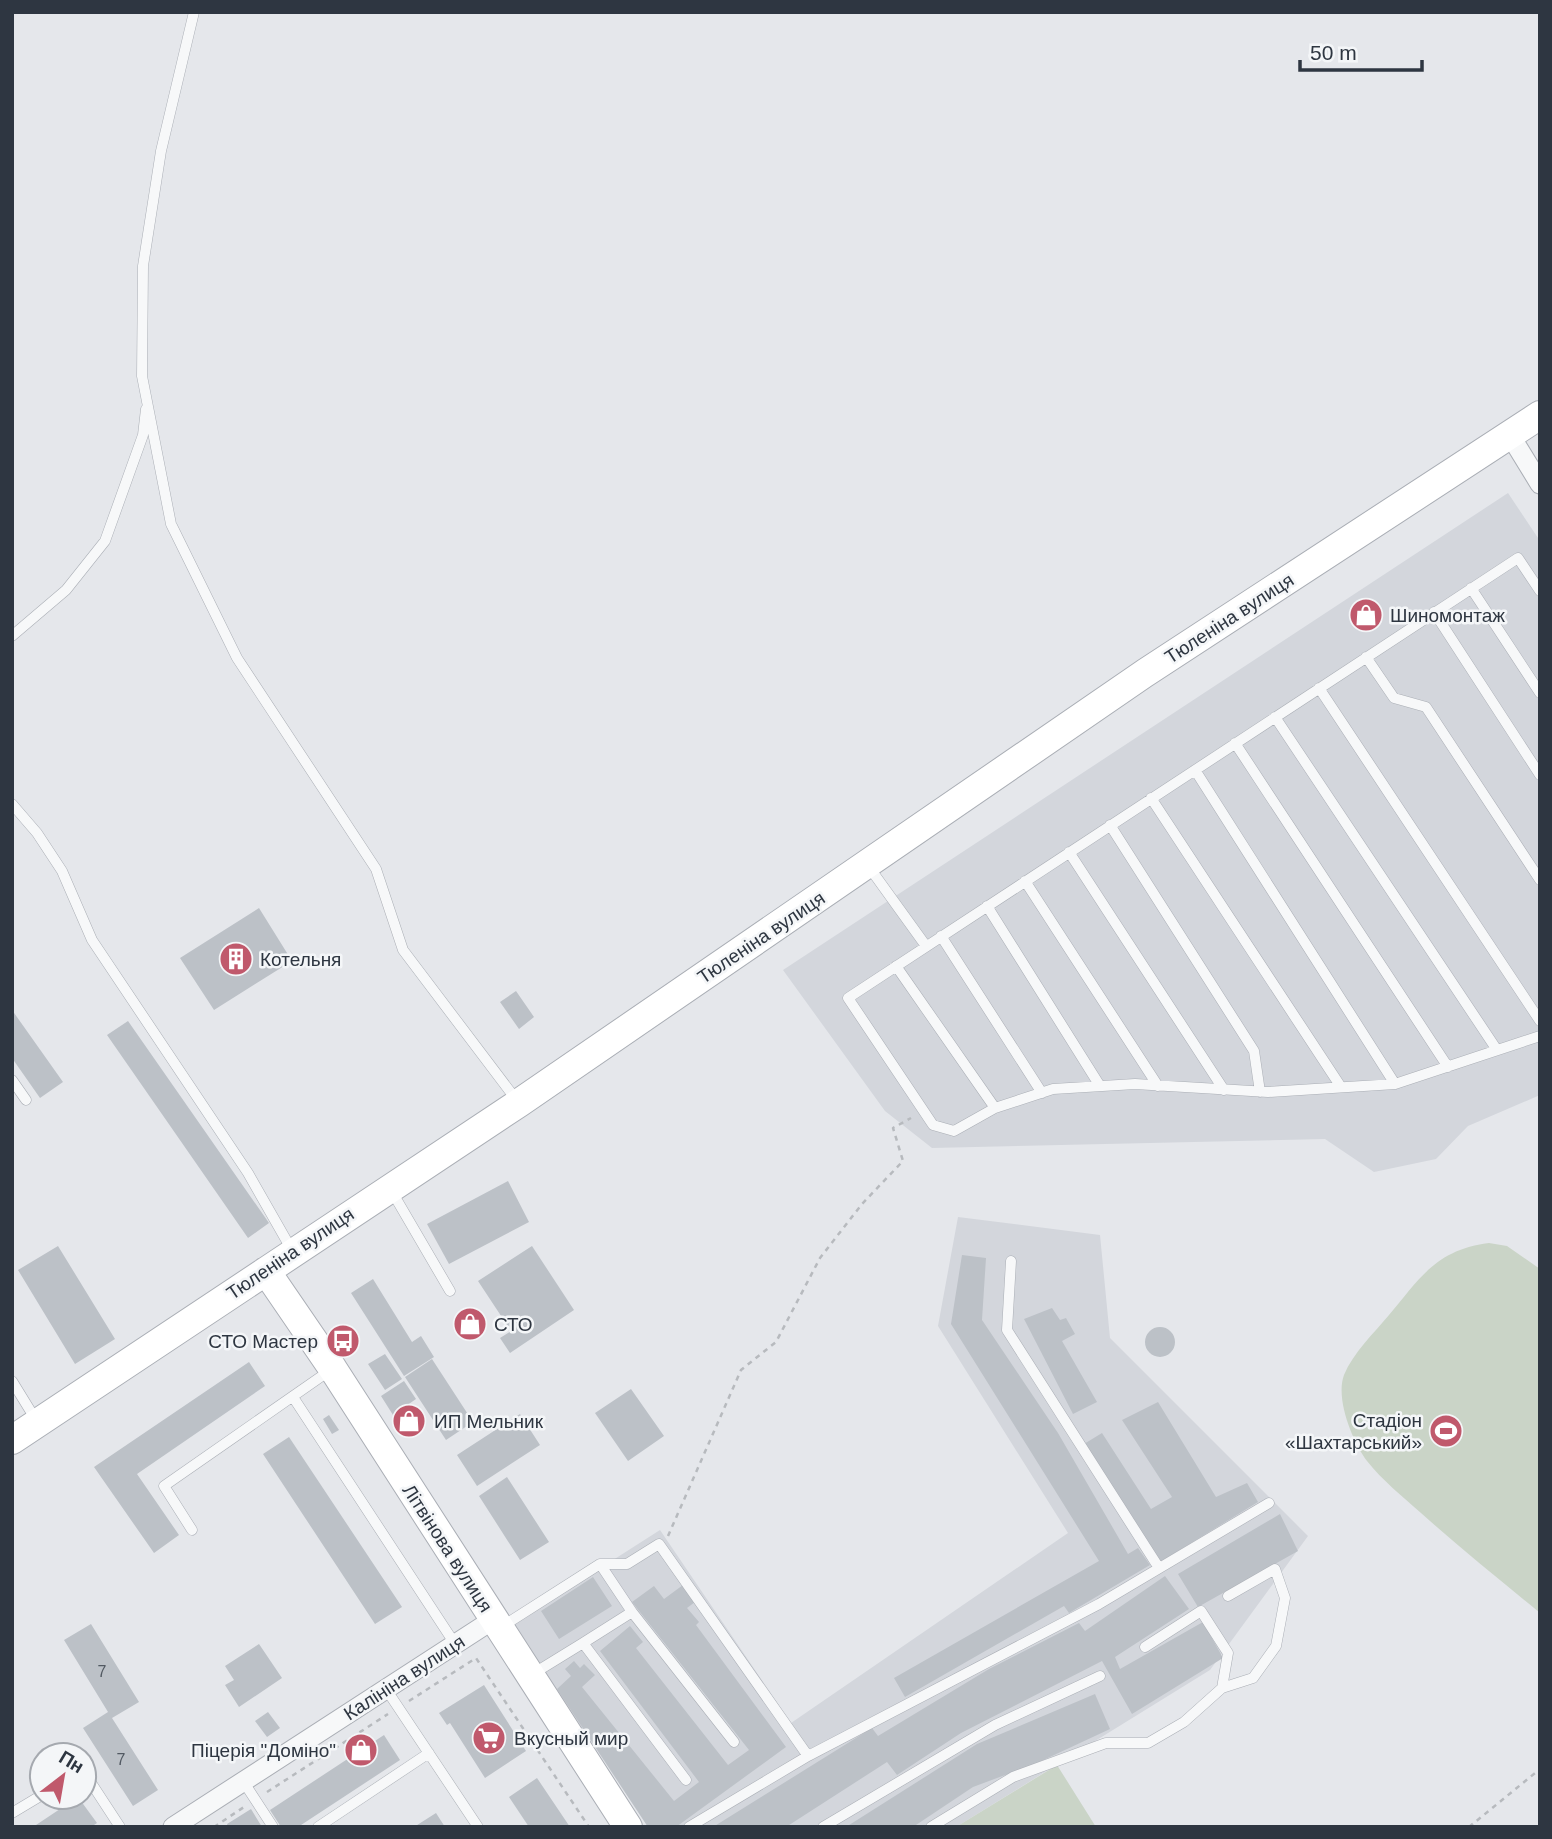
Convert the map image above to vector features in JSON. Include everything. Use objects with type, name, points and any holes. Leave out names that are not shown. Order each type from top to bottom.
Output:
[{"type":"street","name":"Тюленіна вулиця","points":[[12,1440],[389,1186],[519,1103],[1145,673],[1540,415]]},
{"type":"street","points":[[1510,435],[1540,484]]},
{"type":"street","name":"Літвінова вулиця","points":[[266,1271],[333,1369],[628,1827]]},
{"type":"street","name":"Калініна вулиця","points":[[173,1827],[455,1644],[497,1624]]},
{"type":"lane","points":[[194,12],[161,151],[143,266],[142,376],[171,524],[237,658],[376,869],[403,950],[519,1103]]},
{"type":"lane","points":[[12,636],[66,590],[106,541],[143,435],[147,400]]},
{"type":"lane","points":[[1540,592],[1518,558],[848,998],[933,1125],[954,1131],[995,1108],[1042,1093],[1100,1086],[1158,1086],[1260,1092],[1395,1084],[1540,1036]]},
{"type":"lane","points":[[1471,588],[1540,693]]},
{"type":"lane","points":[[1434,612],[1540,775]]},
{"type":"lane","points":[[1366,657],[1394,698],[1426,707],[1540,880]]},
{"type":"lane","points":[[1319,688],[1540,1021]]},
{"type":"lane","points":[[1275,717],[1497,1050]]},
{"type":"lane","points":[[1236,743],[1448,1067]]},
{"type":"lane","points":[[1195,770],[1395,1084]]},
{"type":"lane","points":[[1151,798],[1341,1087]]},
{"type":"lane","points":[[12,804],[37,833],[62,871],[92,940],[178,1064],[248,1173],[293,1252]]},
{"type":"lane","points":[[1110,825],[1254,1051],[1260,1092]]},
{"type":"lane","points":[[1069,852],[1224,1090]]},
{"type":"lane","points":[[868,864],[926,946]]},
{"type":"lane","points":[[1025,881],[1158,1086]]},
{"type":"lane","points":[[987,906],[1100,1086]]},
{"type":"lane","points":[[942,936],[1042,1093]]},
{"type":"lane","points":[[896,966],[995,1108]]},
{"type":"lane","points":[[12,1080],[26,1101]]},
{"type":"lane","points":[[389,1186],[450,1291]]},
{"type":"lane","points":[[1011,1261],[1007,1330],[1159,1568]]},
{"type":"lane","points":[[192,1530],[164,1486],[333,1369]]},
{"type":"lane","points":[[12,1381],[38,1423]]},
{"type":"lane","points":[[292,1397],[455,1644]]},
{"type":"lane","points":[[689,1827],[808,1756],[1099,1604],[1269,1503]]},
{"type":"lane","points":[[497,1624],[600,1564],[627,1564],[659,1544],[808,1756]]},
{"type":"lane","points":[[600,1564],[632,1612],[734,1742]]},
{"type":"lane","points":[[931,1827],[1013,1777],[1107,1743],[1148,1743],[1184,1722],[1222,1688],[1253,1678],[1276,1647],[1285,1598],[1275,1569],[1228,1596]]},
{"type":"lane","points":[[1145,1647],[1201,1611],[1228,1653],[1222,1688]]},
{"type":"lane","points":[[530,1675],[632,1612]]},
{"type":"lane","points":[[583,1643],[686,1780]]},
{"type":"lane","points":[[823,1827],[995,1725],[1100,1676]]},
{"type":"lane","points":[[386,1689],[478,1827]]},
{"type":"lane","points":[[318,1827],[429,1754]]},
{"type":"lane","points":[[243,1781],[273,1827]]},
{"type":"lane","points":[[98,1793],[120,1827]]},
{"type":"lane","points":[[12,1813],[28,1803]]},
{"type":"path","points":[[666,1539],[741,1370],[776,1342],[820,1258],[862,1204],[904,1161],[893,1128],[924,1111]]},
{"type":"path","points":[[1469,1827],[1540,1769]]},
{"type":"shaded area","points":[[1508,493],[1540,541],[1540,1095],[1468,1126],[1436,1159],[1374,1172],[1325,1139],[932,1148],[885,1111],[783,970]]},
{"type":"shaded area","points":[[958,1217],[1100,1235],[1110,1338],[1308,1536],[1210,1670],[956,1827],[648,1827],[513,1624],[660,1530],[791,1723],[1068,1533],[938,1326]]},
{"type":"shaded area","name":"Стадіон «Шахтарський»","points":[[1489,1243],[1507,1246],[1540,1269],[1540,1613],[1436,1526],[1373,1468],[1351,1432],[1342,1396],[1344,1375],[1353,1359],[1421,1277],[1431,1267],[1456,1252]]},
{"type":"shaded area","points":[[1057,1765],[1096,1827],[956,1827]]},
{"type":"building","name":"Котельня","points":[[259,908],[292,961],[214,1010],[180,958]]},
{"type":"building","points":[[516,991],[534,1017],[519,1029],[500,1002]]},
{"type":"building","points":[[12,1010],[63,1082],[40,1098],[12,1058]]},
{"type":"building","points":[[128,1021],[269,1223],[248,1238],[107,1035]]},
{"type":"building","points":[[508,1181],[529,1222],[449,1264],[427,1224]]},
{"type":"building","points":[[58,1246],[115,1339],[75,1364],[18,1270]]},
{"type":"building","points":[[532,1246],[574,1310],[510,1353],[500,1338],[511,1331],[478,1281]]},
{"type":"building","points":[[962,1255],[986,1258],[982,1320],[1058,1433],[1128,1554],[1138,1548],[1150,1565],[1069,1613],[1064,1606],[905,1697],[894,1678],[1099,1561],[951,1324]]},
{"type":"building","points":[[373,1279],[412,1342],[421,1336],[434,1357],[404,1376],[351,1293]]},
{"type":"building","points":[[1052,1308],[1060,1320],[1066,1318],[1075,1334],[1062,1341],[1097,1402],[1073,1414],[1024,1319]]},
{"type":"building","points":[[1160,1327],[1171,1331],[1175,1342],[1171,1353],[1160,1357],[1149,1353],[1145,1342],[1149,1331]]},
{"type":"building","name":"СТО Мастер","points":[[342,1331],[352,1347],[345,1351],[335,1336]]},
{"type":"building","points":[[385,1354],[402,1379],[385,1390],[368,1364]]},
{"type":"building","points":[[432,1359],[473,1422],[446,1440],[405,1377]]},
{"type":"building","points":[[249,1362],[265,1386],[137,1474],[179,1535],[154,1553],[94,1467]]},
{"type":"building","points":[[404,1381],[416,1399],[393,1415],[381,1396]]},
{"type":"building","points":[[631,1389],[664,1436],[628,1461],[595,1413]]},
{"type":"building","points":[[1158,1402],[1216,1497],[1247,1483],[1258,1502],[1160,1562],[1084,1444],[1102,1433],[1151,1509],[1172,1497],[1122,1420]]},
{"type":"building","name":"ИП Мельник","points":[[413,1410],[421,1422],[404,1433],[396,1421]]},
{"type":"building","points":[[520,1414],[540,1445],[477,1486],[457,1455]]},
{"type":"building","points":[[329,1415],[339,1430],[332,1434],[323,1419]]},
{"type":"building","points":[[289,1437],[402,1607],[375,1624],[263,1454]]},
{"type":"building","points":[[507,1477],[549,1542],[520,1560],[479,1496]]},
{"type":"building","points":[[1280,1514],[1298,1551],[1198,1607],[1178,1574]]},
{"type":"building","points":[[1165,1576],[1189,1609],[1115,1657],[1120,1669],[1203,1622],[1223,1658],[1132,1714],[1102,1661],[961,1733],[897,1775],[887,1762],[786,1827],[713,1827],[872,1728],[878,1736],[989,1669],[1079,1623],[1085,1631]]},
{"type":"building","points":[[593,1577],[612,1606],[559,1639],[541,1611]]},
{"type":"building","points":[[683,1585],[695,1602],[687,1608],[699,1622],[696,1625],[786,1747],[676,1827],[648,1827],[557,1689],[571,1676],[565,1669],[574,1661],[580,1668],[584,1664],[595,1675],[582,1687],[674,1801],[699,1782],[600,1651],[630,1626],[643,1642],[636,1648],[728,1765],[749,1750],[632,1602],[654,1586],[664,1599]]},
{"type":"building","points":[[91,1624],[139,1702],[112,1718],[158,1790],[133,1806],[98,1751],[98,1741],[91,1741],[83,1728],[108,1712],[64,1640]]},
{"type":"building","points":[[259,1644],[282,1678],[239,1707],[225,1685],[234,1680],[225,1666]]},
{"type":"building","name":"Вкусный мир","points":[[484,1685],[526,1751],[485,1778],[450,1723],[447,1725],[439,1713]]},
{"type":"building","points":[[1095,1694],[1110,1729],[1037,1763],[973,1787],[913,1827],[846,1827],[977,1744]]},
{"type":"building","points":[[268,1712],[280,1728],[267,1737],[255,1721]]},
{"type":"building","points":[[384,1735],[400,1760],[298,1827],[281,1827],[270,1810]]},
{"type":"building","points":[[537,1778],[570,1827],[529,1827],[509,1797]]},
{"type":"building","points":[[251,1809],[262,1827],[228,1827],[227,1824]]},
{"type":"building","points":[[57,1811],[88,1811],[97,1823],[91,1827],[33,1827]]},
{"type":"building","points":[[436,1813],[445,1827],[414,1827]]},
{"type":"place","name":"Шиномонтаж","points":[[1366,615]]},
{"type":"place","name":"Котельня","points":[[236,959]]},
{"type":"place","name":"СТО","points":[[470,1324]]},
{"type":"place","name":"СТО Мастер","points":[[343,1341]]},
{"type":"place","name":"ИП Мельник","points":[[409,1421]]},
{"type":"place","name":"Стадіон «Шахтарський»","points":[[1446,1431]]},
{"type":"place","name":"Вкусный мир","points":[[489,1738]]},
{"type":"place","name":"Піцерія \"Доміно\"","points":[[361,1750]]}]
